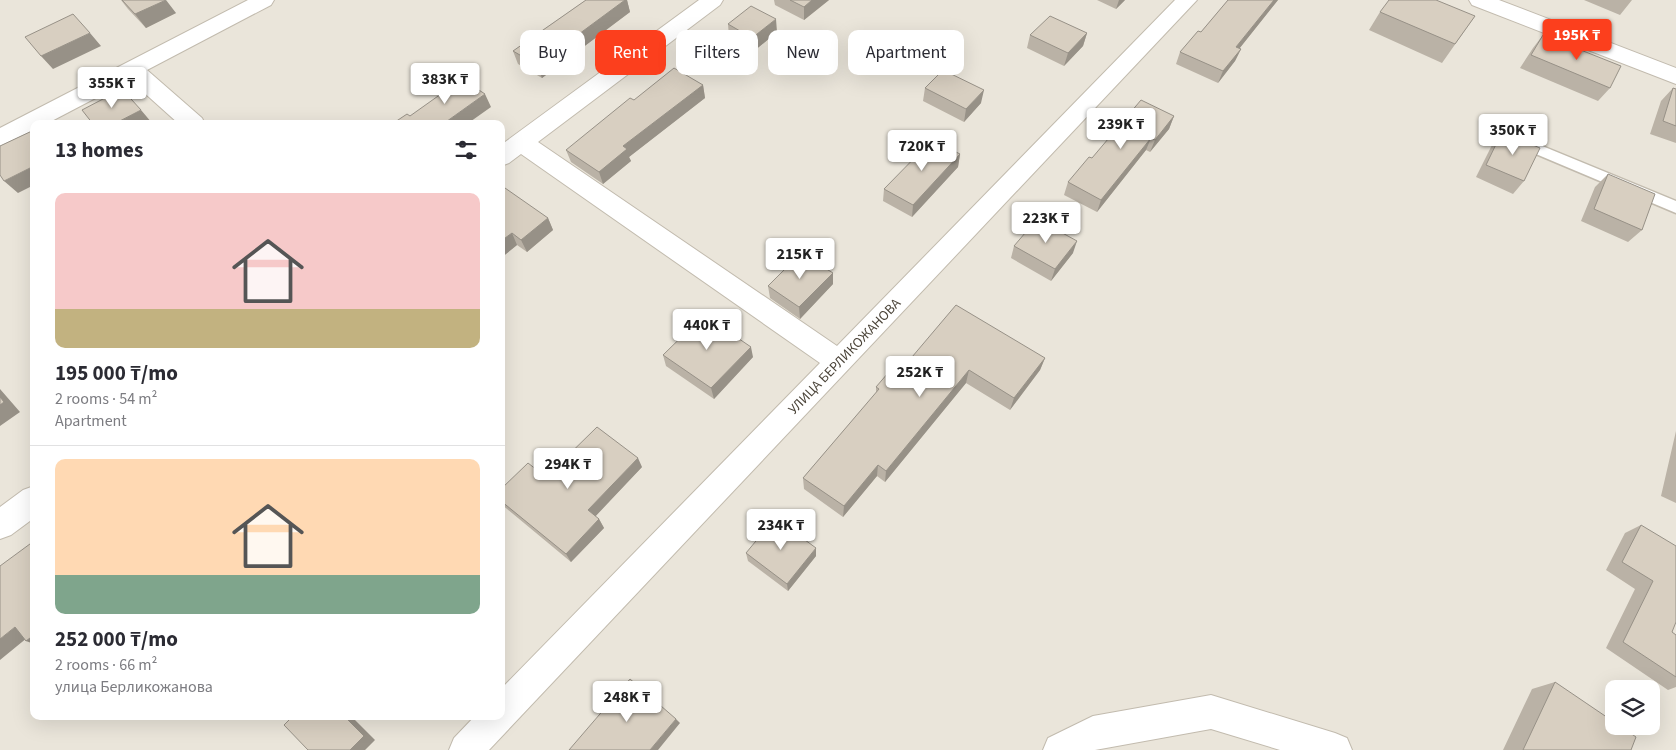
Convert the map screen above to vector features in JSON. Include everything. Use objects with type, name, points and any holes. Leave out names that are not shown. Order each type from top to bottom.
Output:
[{"type":"street","points":[[34,120],[264,0]]},
{"type":"street","points":[[713,0],[511,150],[839,362]]},
{"type":"street","name":"УЛИЦА БЕРЛИКОЖАНОВА","points":[[505,709],[1187,0]]},
{"type":"street","points":[[1479,0],[1676,76]]},
{"type":"street","points":[[132,69],[189,120]]},
{"type":"street","points":[[0,138],[30,122]]},
{"type":"street","points":[[0,525],[30,503]]},
{"type":"street","points":[[1060,750],[1093,733],[1211,712],[1335,750]]},
{"type":"street","points":[[466,750],[494,720]]},
{"type":"lane","points":[[1491,130],[1676,206]]},
{"type":"shaded area","points":[[0,0],[1676,0],[1676,750],[0,750]]},
{"type":"building","points":[[122,0],[166,0],[135,14]]},
{"type":"building","points":[[586,0],[625,0],[584,30],[543,30]]},
{"type":"building","points":[[790,0],[812,0],[804,7]]},
{"type":"building","points":[[1228,0],[1274,0],[1236,47],[1241,49],[1223,71],[1180,52],[1198,31],[1201,32]]},
{"type":"building","points":[[1389,0],[1436,0],[1475,16],[1455,44],[1380,12]]},
{"type":"building","points":[[751,6],[776,19],[758,33],[758,30],[738,30],[728,24]]},
{"type":"building","points":[[73,14],[90,33],[41,56],[25,37]]},
{"type":"building","points":[[1050,16],[1087,33],[1068,53],[1030,35]]},
{"type":"building","points":[[1543,35],[1621,66],[1610,88],[1531,55]]},
{"type":"building","points":[[520,46],[520,55],[513,51]]},
{"type":"building","points":[[674,68],[676,69],[676,75],[686,75],[703,85],[623,146],[627,149],[599,172],[566,150],[630,98],[634,100]]},
{"type":"building","points":[[938,75],[953,75],[984,90],[966,109],[925,88]]},
{"type":"building","points":[[462,79],[485,94],[449,120],[398,120],[407,114],[410,116]]},
{"type":"building","points":[[1673,88],[1676,89],[1676,126],[1663,121]]},
{"type":"building","points":[[122,89],[141,110],[122,120],[90,120],[82,110]]},
{"type":"building","points":[[1141,100],[1174,116],[1155,140],[1151,138],[1101,200],[1068,182],[1089,157],[1092,158]]},
{"type":"building","points":[[30,132],[30,168],[4,181],[0,175],[0,146]]},
{"type":"building","points":[[1502,132],[1540,148],[1524,181],[1486,165]]},
{"type":"building","points":[[932,140],[960,154],[913,205],[884,189]]},
{"type":"building","points":[[1608,174],[1655,194],[1642,230],[1594,209]]},
{"type":"building","points":[[505,188],[548,218],[521,240],[512,233],[505,238]]},
{"type":"building","points":[[1037,219],[1077,241],[1055,269],[1014,246]]},
{"type":"building","points":[[801,253],[833,273],[799,307],[768,286]]},
{"type":"building","points":[[956,305],[1045,358],[1014,398],[969,370],[886,471],[878,465],[844,506],[803,478],[879,389],[876,387],[894,366],[901,370]]},
{"type":"building","points":[[704,315],[751,347],[711,388],[663,355]]},
{"type":"building","points":[[0,397],[4,402],[0,405]]},
{"type":"building","points":[[597,427],[638,458],[588,510],[599,519],[566,554],[505,504],[505,485],[528,463],[546,477]]},
{"type":"building","points":[[775,518],[816,548],[787,584],[746,553]]},
{"type":"building","points":[[1641,525],[1676,546],[1676,622],[1672,632],[1676,635],[1676,677],[1623,642],[1653,581],[1622,562]]},
{"type":"building","points":[[30,544],[30,638],[26,641],[15,627],[0,639],[0,566]]},
{"type":"building","points":[[630,679],[676,719],[650,750],[569,750]]},
{"type":"building","points":[[1555,682],[1605,716],[1605,735],[1633,735],[1636,737],[1631,750],[1523,750]]},
{"type":"building","points":[[289,720],[348,720],[364,736],[350,750],[308,750],[284,725]]}]
